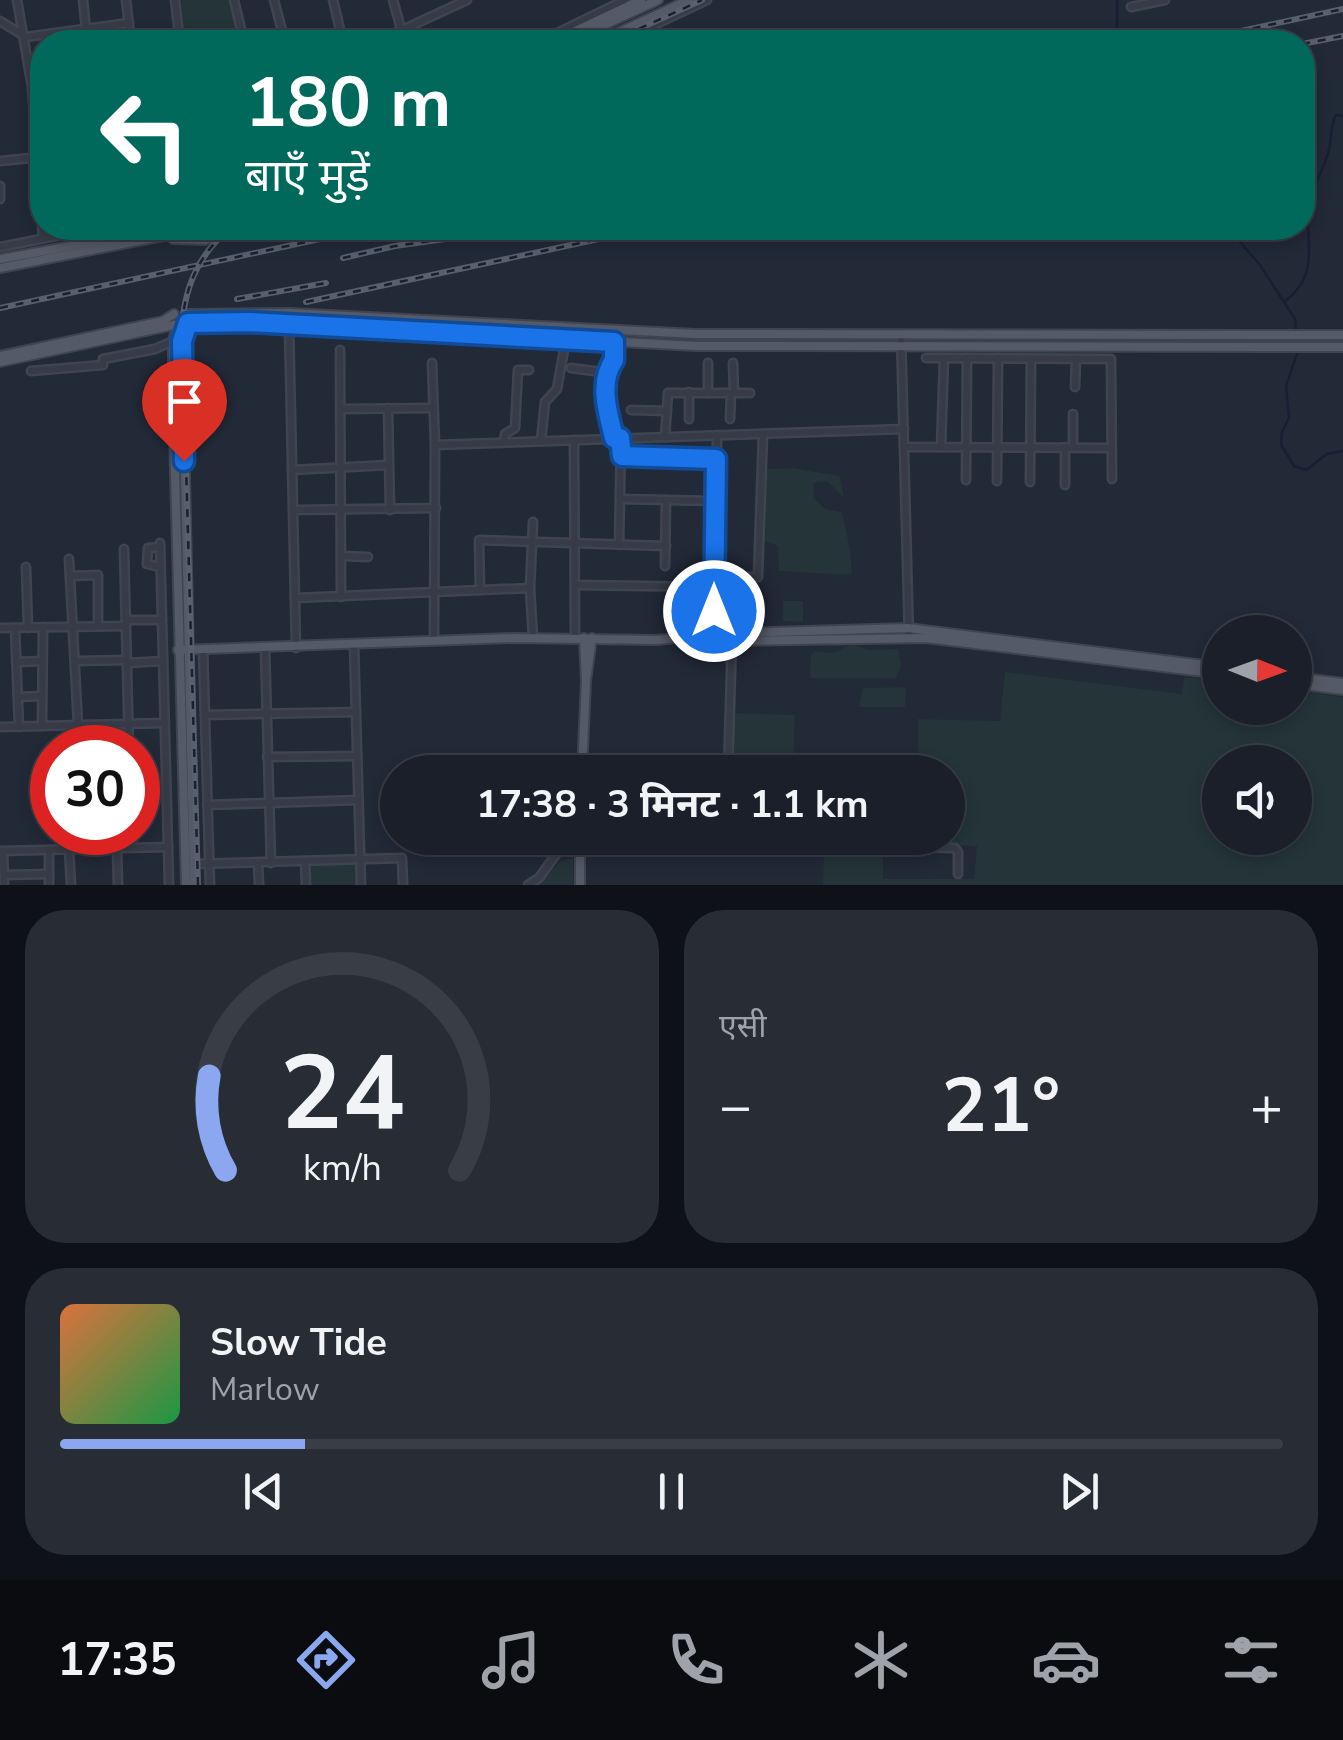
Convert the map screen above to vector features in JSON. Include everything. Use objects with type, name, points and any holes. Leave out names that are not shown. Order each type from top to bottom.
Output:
[{"type":"main road","points":[[577,30],[641,0]]},
{"type":"main road","points":[[594,30],[658,0]]},
{"type":"main road","points":[[615,30],[679,0]]},
{"type":"main road","points":[[624,30],[689,0]]},
{"type":"main road","points":[[0,268],[115,240]]},
{"type":"main road","points":[[0,259],[32,258],[146,240]]},
{"type":"main road","points":[[0,359],[182,323],[290,312],[679,334],[1343,334]]},
{"type":"main road","points":[[0,359],[163,320],[174,314],[182,323],[186,885]]},
{"type":"main road","points":[[419,332],[420,320]]},
{"type":"main road","points":[[182,323],[696,346],[1343,347]]},
{"type":"main road","points":[[182,323],[173,341],[194,885]]},
{"type":"main road","points":[[183,650],[533,638],[656,640],[909,633],[1202,669]]},
{"type":"main road","points":[[583,755],[584,638]]},
{"type":"main road","points":[[1312,682],[1343,686]]},
{"type":"main road","points":[[580,855],[580,885]]},
{"type":"street","points":[[18,0],[30,70]]},
{"type":"street","points":[[83,0],[86,29]]},
{"type":"street","points":[[126,0],[130,30]]},
{"type":"street","points":[[175,0],[179,30]]},
{"type":"street","points":[[234,0],[241,30]]},
{"type":"street","points":[[274,0],[283,30]]},
{"type":"street","points":[[334,0],[340,30]]},
{"type":"street","points":[[393,0],[401,30]]},
{"type":"street","points":[[406,30],[467,0]]},
{"type":"street","points":[[562,30],[625,0]]},
{"type":"street","points":[[643,30],[707,0]]},
{"type":"street","points":[[1131,7],[1160,0]]},
{"type":"street","points":[[0,21],[30,36]]},
{"type":"street","points":[[78,30],[129,23]]},
{"type":"street","points":[[0,161],[30,158]]},
{"type":"street","points":[[0,186],[0,199]]},
{"type":"street","points":[[0,247],[33,240]]},
{"type":"street","points":[[289,325],[296,648]]},
{"type":"street","points":[[901,334],[909,633]]},
{"type":"street","points":[[541,441],[545,402],[557,389],[566,339]]},
{"type":"street","points":[[31,371],[102,365],[103,360],[173,341]]},
{"type":"street","points":[[614,342],[606,406],[622,456],[619,545]]},
{"type":"street","points":[[340,350],[341,596]]},
{"type":"street","points":[[926,358],[1110,360],[1112,479]]},
{"type":"street","points":[[942,447],[944,358]]},
{"type":"street","points":[[966,480],[961,468],[966,447],[967,358]]},
{"type":"street","points":[[997,480],[998,358]]},
{"type":"street","points":[[1030,359],[1030,482]]},
{"type":"street","points":[[1075,387],[1076,360]]},
{"type":"street","points":[[730,420],[733,362]]},
{"type":"street","points":[[432,363],[434,642]]},
{"type":"street","points":[[708,363],[708,392]]},
{"type":"street","points":[[571,368],[609,373]]},
{"type":"street","points":[[504,442],[506,434],[515,428],[518,370],[529,370]]},
{"type":"street","points":[[689,392],[689,420]]},
{"type":"street","points":[[665,437],[668,393],[750,393]]},
{"type":"street","points":[[388,408],[390,510]]},
{"type":"street","points":[[341,410],[433,408]]},
{"type":"street","points":[[631,410],[667,411]]},
{"type":"street","points":[[1065,485],[1073,414]]},
{"type":"street","points":[[435,445],[904,429]]},
{"type":"street","points":[[714,576],[758,578],[763,434]]},
{"type":"street","points":[[716,636],[717,435]]},
{"type":"street","points":[[574,440],[576,585],[584,638]]},
{"type":"street","points":[[904,447],[1111,448]]},
{"type":"street","points":[[622,456],[716,459]]},
{"type":"street","points":[[292,470],[388,466]]},
{"type":"street","points":[[620,499],[715,501]]},
{"type":"street","points":[[665,566],[666,500]]},
{"type":"street","points":[[294,510],[435,512]]},
{"type":"street","points":[[533,522],[533,638]]},
{"type":"street","points":[[480,590],[479,540],[666,546]]},
{"type":"street","points":[[160,567],[147,564],[148,548],[160,545],[169,885]]},
{"type":"street","points":[[124,549],[128,724]]},
{"type":"street","points":[[342,556],[368,556]]},
{"type":"street","points":[[69,560],[78,725],[165,723]]},
{"type":"street","points":[[26,567],[28,628]]},
{"type":"street","points":[[70,576],[98,575],[98,626]]},
{"type":"street","points":[[576,585],[714,587]]},
{"type":"street","points":[[295,598],[530,588]]},
{"type":"street","points":[[0,628],[162,620]]},
{"type":"street","points":[[42,627],[42,725]]},
{"type":"street","points":[[15,628],[19,726]]},
{"type":"street","points":[[729,755],[732,637]]},
{"type":"street","points":[[354,645],[361,885]]},
{"type":"street","points":[[265,648],[271,863]]},
{"type":"street","points":[[75,661],[127,662],[183,650]]},
{"type":"street","points":[[203,650],[210,885]]},
{"type":"street","points":[[16,662],[42,662]]},
{"type":"street","points":[[18,697],[42,696]]},
{"type":"street","points":[[205,716],[356,712]]},
{"type":"street","points":[[0,727],[30,726]]},
{"type":"street","points":[[267,757],[357,756]]},
{"type":"street","points":[[207,805],[358,800]]},
{"type":"street","points":[[160,847],[168,847]]},
{"type":"street","points":[[4,885],[1,850],[30,850]]},
{"type":"street","points":[[49,855],[50,885]]},
{"type":"street","points":[[69,855],[70,885]]},
{"type":"street","points":[[116,855],[118,885]]},
{"type":"street","points":[[528,885],[555,855]]},
{"type":"street","points":[[958,855],[958,874]]},
{"type":"street","points":[[194,864],[402,858],[403,885]]},
{"type":"street","points":[[305,862],[306,885]]},
{"type":"street","points":[[258,863],[259,885]]},
{"type":"street","points":[[4,875],[49,874]]},
{"type":"shaded area","points":[[181,0],[229,0],[235,30],[185,30]]},
{"type":"shaded area","points":[[793,468],[840,476],[844,498],[827,481],[813,483],[814,498],[825,509],[842,512],[851,575],[779,571],[778,546],[765,541],[766,469]]},
{"type":"shaded area","points":[[783,601],[803,601],[803,622],[783,621]]},
{"type":"shaded area","points":[[852,644],[868,650],[898,649],[901,666],[896,678],[810,678],[811,655],[815,651],[833,653]]},
{"type":"shaded area","points":[[1005,672],[1182,694],[1184,677],[1202,679],[1202,725],[1312,725],[1312,693],[1343,697],[1343,885],[823,885],[824,855],[883,855],[883,879],[974,879],[977,846],[965,846],[965,755],[919,755],[918,719],[1000,721]]},
{"type":"shaded area","points":[[903,687],[905,707],[859,707],[863,688]]},
{"type":"shaded area","points":[[734,713],[795,715],[794,755],[733,755]]},
{"type":"shaded area","points":[[573,858],[573,885],[538,885],[561,861]]},
{"type":"shaded area","points":[[356,859],[357,885],[310,885],[310,860]]},
{"type":"waterway","points":[[1117,0],[1117,30]]},
{"type":"waterway","points":[[1315,187],[1328,153],[1334,119],[1336,115],[1343,116]]},
{"type":"waterway","points":[[1238,240],[1260,265],[1295,319],[1297,343]]},
{"type":"waterway","points":[[1284,302],[1303,280],[1309,240]]},
{"type":"waterway","points":[[1298,351],[1286,386],[1289,418],[1281,445],[1294,466],[1306,470],[1327,454],[1343,451]]},
{"type":"railway","points":[[636,30],[702,0]]},
{"type":"railway","points":[[1246,30],[1343,9]]},
{"type":"railway","points":[[1315,41],[1343,36]]},
{"type":"railway","points":[[198,885],[182,325],[196,271],[218,240]]},
{"type":"railway","points":[[0,308],[315,240]]},
{"type":"railway","points":[[343,258],[438,240]]},
{"type":"railway","points":[[306,302],[594,240]]},
{"type":"railway","points":[[237,299],[326,283]]},
{"type":"route","points":[[184,461],[182,341],[188,323],[249,322],[614,342],[614,360],[605,388],[606,406],[614,438],[620,438],[622,456],[716,459],[714,611]]}]
